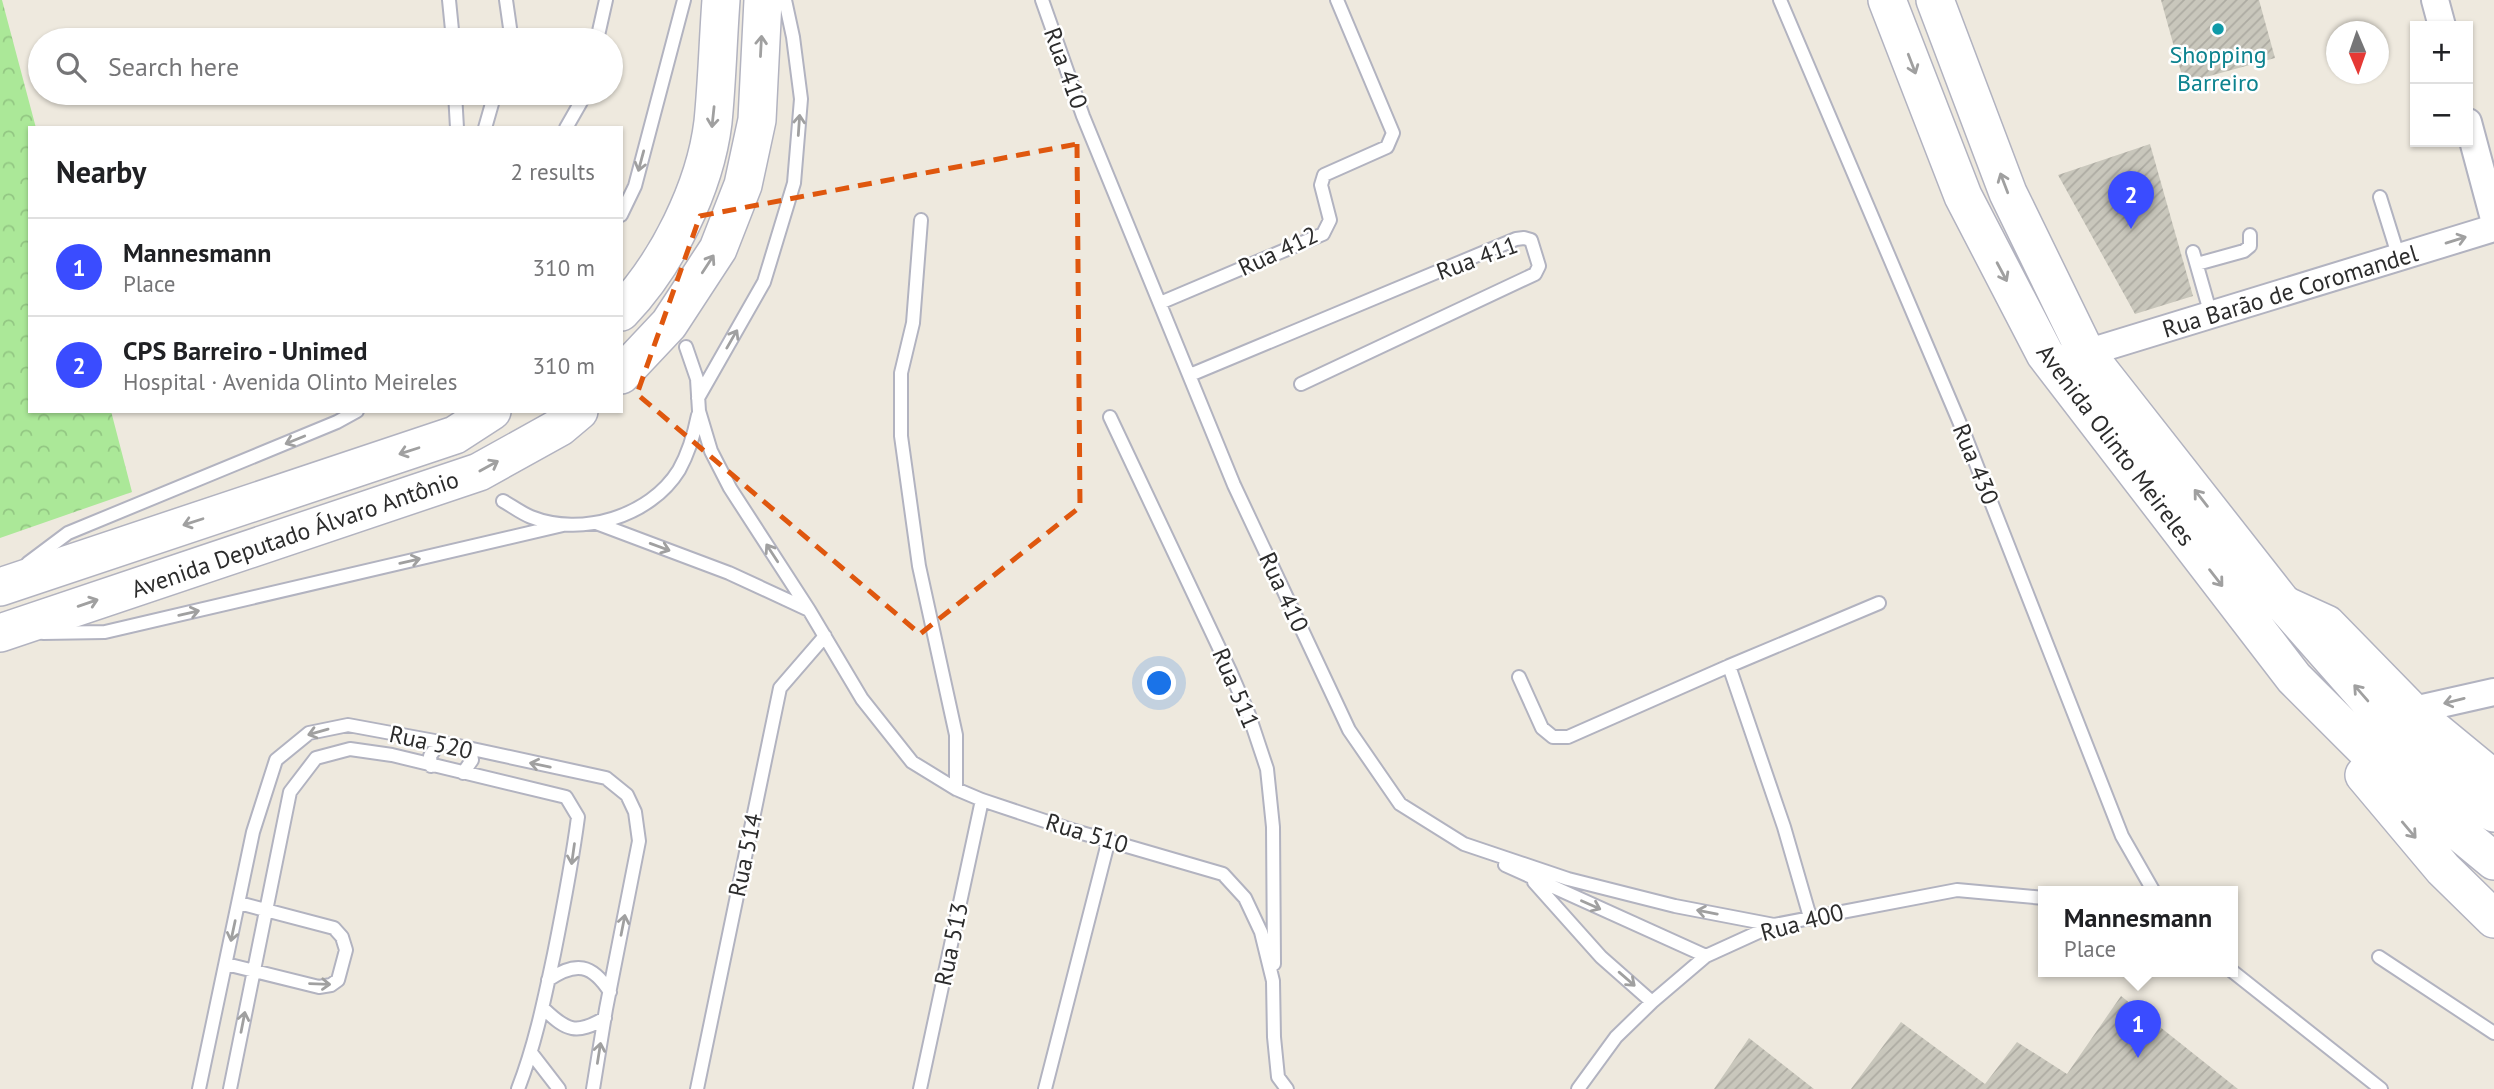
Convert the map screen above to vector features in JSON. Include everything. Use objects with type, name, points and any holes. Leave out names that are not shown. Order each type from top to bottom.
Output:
[{"type":"main road","points":[[623,310],[674,239],[699,182],[713,125],[721,0]]},
{"type":"main road","points":[[623,373],[669,324],[718,249],[743,185],[757,120],[763,0]]},
{"type":"main road","name":"Avenida Olinto Meireles","points":[[1887,0],[1963,196],[2045,354],[2294,678],[2323,728],[2442,869],[2494,919]]},
{"type":"main road","name":"Avenida Olinto Meireles","points":[[1935,0],[2008,193],[2086,353],[2280,600],[2410,727]]},
{"type":"main road","name":"Avenida Deputado Álvaro Antônio","points":[[0,586],[455,435],[489,413]]},
{"type":"main road","name":"Avenida Deputado Álvaro Antônio","points":[[0,633],[479,472],[560,427],[577,413]]},
{"type":"main road","name":"Avenida Olinto Meireles","points":[[2294,678],[2396,780],[2494,860]]},
{"type":"main road","points":[[2410,727],[2494,813]]},
{"type":"street","points":[[2435,0],[2441,21]]},
{"type":"street","points":[[2473,141],[2494,219]]},
{"type":"street","name":"Rua Barão de Coromandel","points":[[2086,353],[2494,228]]},
{"type":"street","points":[[2410,727],[2494,692]]},
{"type":"street","name":"Avenida Olinto Meireles","points":[[2410,727],[2494,776]]},
{"type":"lane","points":[[449,0],[452,28]]},
{"type":"lane","points":[[506,0],[511,28]]},
{"type":"lane","points":[[600,28],[606,0]]},
{"type":"lane","points":[[623,211],[635,186],[684,0]]},
{"type":"lane","points":[[0,633],[106,632],[564,525],[596,523],[628,514],[656,496],[678,472],[692,443],[699,405],[764,282],[794,183],[801,99],[785,0]]},
{"type":"lane","name":"Rua 410","points":[[1042,0],[1083,116],[1234,485],[1349,730],[1400,804],[1464,844],[1567,879],[1675,906],[1774,925]]},
{"type":"lane","name":"Rua 412","points":[[1160,303],[1323,234],[1330,220],[1321,185],[1324,175],[1387,147],[1391,142],[1393,133],[1337,0]]},
{"type":"lane","name":"Rua 430","points":[[1780,0],[1964,433],[2122,836],[2151,886]]},
{"type":"lane","points":[[456,105],[457,126]]},
{"type":"lane","points":[[486,126],[492,105]]},
{"type":"lane","points":[[566,126],[579,105]]},
{"type":"lane","points":[[2380,197],[2399,258]]},
{"type":"lane","points":[[921,220],[913,323],[901,373],[901,436],[919,566],[956,736],[956,789]]},
{"type":"lane","points":[[2211,315],[2195,258],[2245,251],[2250,246],[2250,235]]},
{"type":"lane","name":"Rua 411","points":[[1190,375],[1516,239],[1531,240],[1539,266],[1535,274],[1301,384]]},
{"type":"lane","name":"Rua 510","points":[[685,347],[697,379],[699,405],[711,451],[730,488],[809,610],[862,699],[912,762],[956,789],[982,800],[1075,831],[1223,874],[1245,898],[1261,932],[1273,981],[1278,1077],[1287,1089]]},
{"type":"lane","points":[[0,586],[68,534],[337,422],[353,413]]},
{"type":"lane","name":"Rua 511","points":[[1110,417],[1230,671],[1249,715],[1267,769],[1273,827],[1273,981]]},
{"type":"lane","points":[[503,501],[531,517],[564,525]]},
{"type":"lane","points":[[596,523],[729,573],[809,610]]},
{"type":"lane","points":[[1519,677],[1542,728],[1553,737],[1568,737],[1879,603]]},
{"type":"lane","name":"Rua 514","points":[[697,1089],[780,688],[825,636]]},
{"type":"lane","points":[[1729,666],[1784,827],[1810,917]]},
{"type":"lane","name":"Rua 520","points":[[199,1089],[253,832],[276,760],[309,733],[348,725],[606,778],[627,795],[635,813],[639,841],[593,1089]]},
{"type":"lane","points":[[431,766],[430,756],[440,742]]},
{"type":"lane","name":"Rua 520","points":[[230,1089],[290,792],[317,758],[350,749],[392,755],[566,797],[578,817],[571,869],[544,1009],[532,1054],[517,1089]]},
{"type":"lane","points":[[463,773],[472,760],[470,749]]},
{"type":"lane","name":"Rua 513","points":[[920,1089],[982,800]]},
{"type":"lane","points":[[1045,1089],[1109,839]]},
{"type":"lane","points":[[1464,844],[1529,877],[1706,956]]},
{"type":"lane","points":[[1529,877],[1601,957],[1652,1002]]},
{"type":"lane","name":"Rua 400","points":[[1578,1089],[1616,1037],[1706,956],[1774,925],[1957,890],[2038,898]]},
{"type":"lane","points":[[226,964],[319,986],[331,985],[338,980],[346,950],[342,937],[334,928],[239,903]]},
{"type":"lane","points":[[2379,957],[2494,1033]]},
{"type":"lane","points":[[548,980],[568,968],[587,969],[596,974],[610,992]]},
{"type":"lane","points":[[2238,976],[2381,1089]]},
{"type":"lane","points":[[544,1009],[558,1023],[576,1030],[605,1018]]},
{"type":"lane","points":[[532,1054],[559,1089]]},
{"type":"highlighted area","points":[[1077,144],[1080,507],[920,634],[637,394],[700,216]]},
{"type":"green space","points":[[2,0],[35,126],[28,126],[28,413],[112,413],[132,492],[0,538]]},
{"type":"building","name":"Shopping Barreiro","points":[[2161,0],[2259,0],[2275,58],[2184,83]]},
{"type":"building","points":[[2150,144],[2193,296],[2135,314],[2058,175]]},
{"type":"building","points":[[2121,996],[2238,1089],[1851,1089],[1901,1022],[1985,1084],[2017,1042],[2067,1074]]},
{"type":"building","points":[[1749,1038],[1814,1089],[1714,1089]]},
{"type":"place","name":"Shopping Barreiro","points":[[2218,29]]},
{"type":"place","name":"CPS Barreiro - Unimed","points":[[2131,229]]},
{"type":"place","name":"Mannesmann","points":[[2138,1058]]}]
